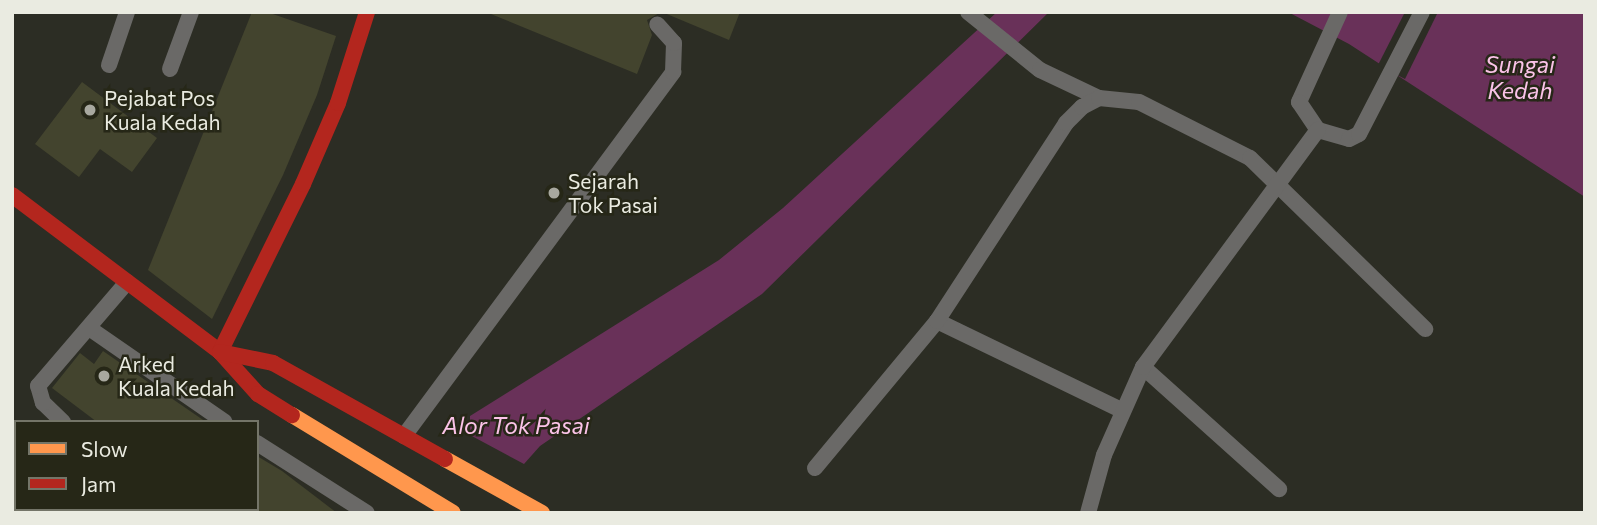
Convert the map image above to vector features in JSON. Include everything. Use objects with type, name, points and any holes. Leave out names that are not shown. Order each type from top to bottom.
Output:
[{"type":"main road","points":[[220,352],[303,184],[338,103],[367,12]]},
{"type":"main road","points":[[12,195],[220,352],[258,394],[453,513]]},
{"type":"main road","points":[[220,352],[273,363],[542,513]]},
{"type":"lane","points":[[109,65],[127,12]]},
{"type":"lane","points":[[170,69],[191,12]]},
{"type":"lane","points":[[1340,12],[1299,95],[1302,109],[1318,130],[1349,139],[1359,134],[1422,12]]},
{"type":"lane","points":[[969,13],[1040,70],[1098,98],[1127,98],[1174,117],[1250,158],[1425,329]]},
{"type":"lane","points":[[404,436],[673,72],[674,43],[657,23]]},
{"type":"lane","points":[[815,468],[937,321],[1066,123],[1082,107],[1098,98]]},
{"type":"lane","points":[[1088,513],[1121,410],[1143,367],[1209,273],[1278,188],[1318,130]]},
{"type":"lane","points":[[61,420],[43,403],[38,386],[127,282]]},
{"type":"lane","points":[[937,321],[1121,410]]},
{"type":"lane","points":[[89,328],[222,420]]},
{"type":"lane","points":[[1143,367],[1279,489]]},
{"type":"lane","points":[[259,444],[367,513]]},
{"type":"lane","points":[[413,513],[423,495]]},
{"type":"water","name":"Alor Tok Pasai","points":[[997,12],[1049,12],[762,294],[540,446],[524,464],[470,435],[470,416],[719,260],[783,208]]},
{"type":"water","name":"Sungai Kedah","points":[[1288,12],[1585,12],[1585,197],[1349,44]]},
{"type":"pier","points":[[1405,12],[1438,12],[1405,79],[1378,65]]},
{"type":"building","points":[[252,12],[267,12],[336,36],[317,95],[283,175],[212,319],[148,270]]},
{"type":"building","points":[[486,12],[661,12],[647,20],[652,35],[637,74]]},
{"type":"building","points":[[662,12],[740,12],[729,40]]},
{"type":"building","name":"Pejabat Pos Kuala Kedah","points":[[82,82],[157,138],[132,172],[100,149],[79,177],[35,144]]},
{"type":"building","name":"Arked Kuala Kedah","points":[[103,351],[203,420],[94,420],[52,388],[80,353],[94,364]]},
{"type":"building","name":"Arked Kuala Kedah","points":[[259,457],[282,471],[337,513],[257,513]]},
{"type":"traffic: slow","points":[[292,415],[453,513]]},
{"type":"traffic: slow","points":[[445,459],[542,513]]},
{"type":"traffic: jam","points":[[220,352],[303,184],[338,103],[367,12]]},
{"type":"traffic: jam","points":[[12,195],[220,352],[258,394],[292,415]]},
{"type":"traffic: jam","points":[[220,352],[273,363],[445,459]]},
{"type":"place","name":"Pejabat Pos Kuala Kedah","points":[[90,110]]},
{"type":"place","name":"Sejarah Tok Pasai","points":[[554,193]]},
{"type":"place","name":"Arked Kuala Kedah","points":[[104,376]]}]
